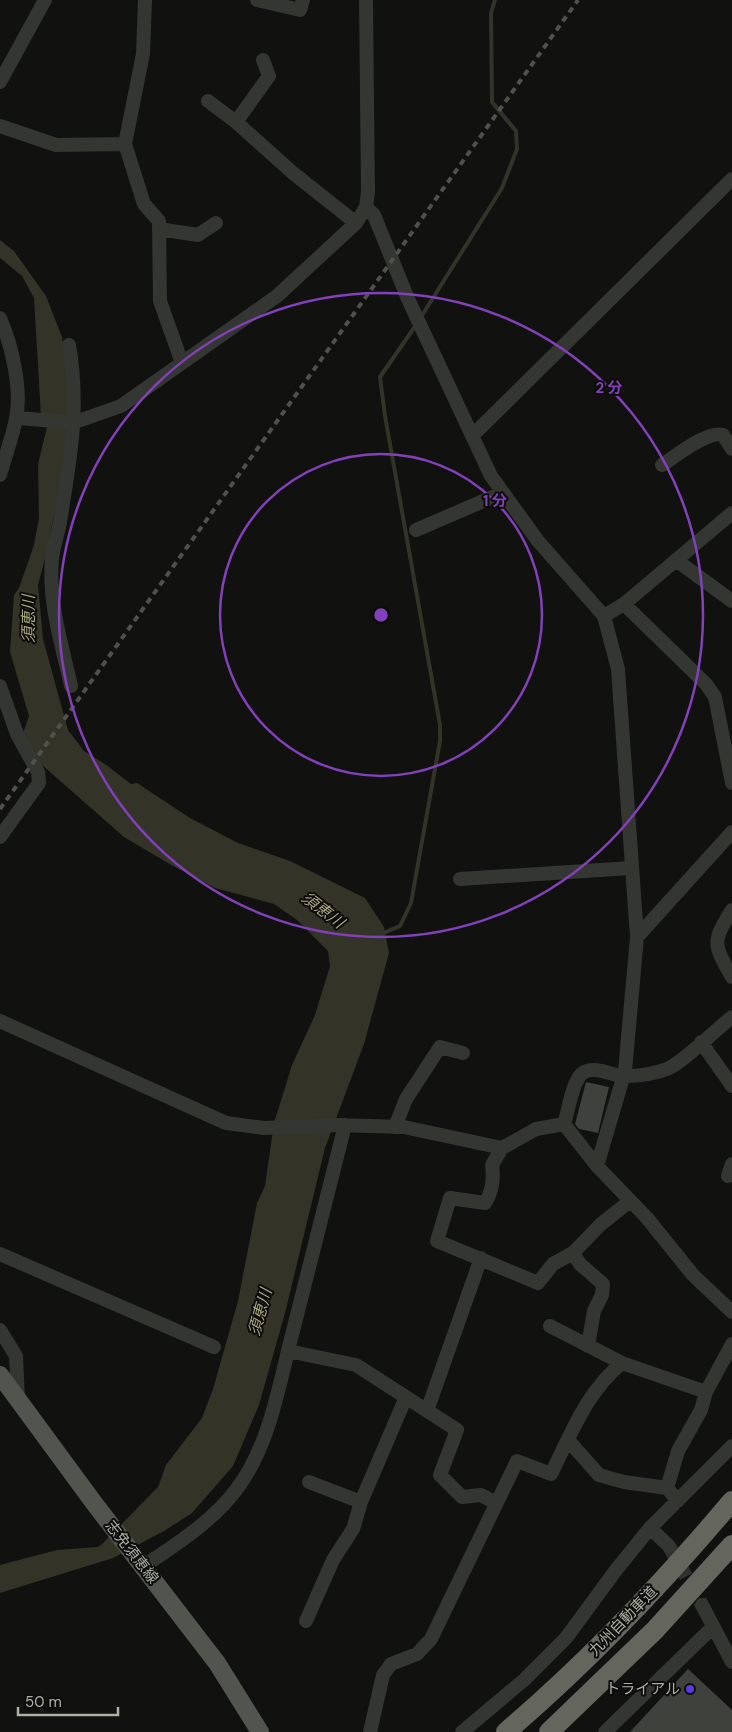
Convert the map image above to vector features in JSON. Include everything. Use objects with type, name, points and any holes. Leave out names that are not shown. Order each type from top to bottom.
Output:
[{"type":"highway","name":"九州自動車道","points":[[506,1732],[595,1650],[688,1554],[732,1501]]},
{"type":"highway","name":"九州自動車道","points":[[549,1732],[655,1630],[732,1545]]},
{"type":"main road","name":"志免須恵線","points":[[0,1375],[18,1402],[216,1664],[260,1732]]},
{"type":"street","points":[[0,82],[45,0]]},
{"type":"street","points":[[145,0],[143,54],[126,144],[138,190],[144,204],[159,221],[160,301],[182,363]]},
{"type":"street","points":[[257,0],[300,10],[303,0]]},
{"type":"street","points":[[21,418],[72,421],[121,406],[277,296],[356,223],[366,207],[368,192],[366,0]]},
{"type":"street","points":[[236,122],[269,76],[262,60]]},
{"type":"street","points":[[208,102],[236,122],[293,173],[356,223]]},
{"type":"street","points":[[0,126],[56,145],[126,144]]},
{"type":"street","points":[[472,436],[732,179]]},
{"type":"street","points":[[366,207],[374,216],[408,299],[491,476],[538,541],[604,616],[618,669],[637,937],[630,1033],[623,1076],[597,1166]]},
{"type":"street","points":[[159,229],[198,236],[216,223]]},
{"type":"street","points":[[0,318],[7,334],[16,371],[21,418],[0,475]]},
{"type":"street","points":[[69,345],[73,366],[72,421],[58,530],[52,557],[51,579],[55,617],[71,686]]},
{"type":"street","points":[[662,465],[707,437],[718,433],[723,435],[732,449]]},
{"type":"street","points":[[416,530],[502,493]]},
{"type":"street","points":[[604,616],[624,604],[732,512]]},
{"type":"street","points":[[676,560],[732,601]]},
{"type":"street","points":[[624,604],[706,684],[716,697],[732,783]]},
{"type":"street","points":[[0,686],[17,734],[38,772],[39,783],[0,837]]},
{"type":"street","points":[[637,937],[730,839]]},
{"type":"street","points":[[460,879],[631,868]]},
{"type":"street","points":[[732,910],[719,931],[716,944],[732,977]]},
{"type":"street","points":[[564,1124],[570,1107],[575,1081],[585,1072],[600,1070],[623,1076],[641,1076],[668,1069],[732,1017]]},
{"type":"street","points":[[0,1021],[226,1123],[264,1128],[340,1125],[395,1127],[502,1148]]},
{"type":"street","points":[[701,1042],[732,1086]]},
{"type":"street","points":[[395,1127],[406,1099],[440,1047],[462,1053]]},
{"type":"street","points":[[564,1124],[536,1129],[502,1148],[492,1165],[494,1178],[492,1191],[487,1201],[485,1203],[450,1198],[437,1241],[538,1283],[553,1264],[574,1253],[600,1225],[630,1201]]},
{"type":"street","points":[[564,1124],[597,1166],[630,1201],[693,1275],[732,1312]]},
{"type":"street","points":[[143,1567],[195,1531],[236,1491],[253,1464],[279,1393],[340,1125]]},
{"type":"street","points":[[574,1253],[580,1264],[603,1284],[602,1295],[594,1311],[588,1346]]},
{"type":"street","points":[[0,1254],[214,1347]]},
{"type":"street","points":[[428,1411],[481,1258]]},
{"type":"street","points":[[550,1326],[622,1363],[706,1392]]},
{"type":"street","points":[[0,1330],[16,1356],[18,1402]]},
{"type":"street","points":[[666,1488],[678,1451],[701,1410],[706,1392],[732,1344]]},
{"type":"street","points":[[288,1351],[356,1365],[457,1430],[440,1475],[462,1498],[481,1495],[496,1503]]},
{"type":"street","points":[[370,1732],[383,1675],[391,1664],[417,1654],[431,1639],[517,1460],[551,1474],[593,1392],[609,1373],[622,1363]]},
{"type":"street","points":[[0,1391],[18,1402]]},
{"type":"street","points":[[306,1621],[333,1560],[353,1529],[361,1502],[406,1397]]},
{"type":"street","points":[[568,1440],[599,1475],[624,1482],[666,1488],[678,1501]]},
{"type":"street","points":[[462,1732],[524,1680],[566,1638],[616,1570],[650,1528],[732,1446]]},
{"type":"street","points":[[309,1482],[361,1502]]},
{"type":"street","points":[[650,1528],[669,1546]]},
{"type":"street","points":[[702,1605],[732,1662]]},
{"type":"street","points":[[605,1732],[713,1626]]},
{"type":"water","name":"須恵川","points":[[0,240],[14,251],[46,296],[62,337],[69,378],[67,429],[58,495],[38,585],[43,639],[68,730],[84,751],[131,784],[137,783],[190,818],[238,843],[290,861],[365,898],[384,927],[389,953],[364,1044],[325,1148],[285,1313],[259,1405],[233,1466],[192,1513],[164,1531],[113,1558],[0,1593],[0,1565],[57,1550],[98,1547],[102,1544],[158,1487],[166,1465],[202,1418],[213,1389],[238,1301],[257,1203],[265,1186],[274,1123],[292,1065],[315,1015],[330,966],[328,951],[297,920],[274,904],[215,888],[124,837],[41,764],[23,733],[29,716],[10,652],[14,595],[19,588],[34,545],[39,518],[38,464],[47,427],[41,417],[34,298],[22,276],[0,258]]},
{"type":"building","points":[[586,1082],[609,1087],[598,1133],[579,1129],[575,1124]]},
{"type":"building","name":"トライアル","points":[[688,1669],[732,1710],[732,1732],[630,1732]]},
{"type":"waterway","points":[[421,317],[502,188],[517,149],[516,131],[492,102],[491,13],[495,0]]},
{"type":"waterway","points":[[381,934],[400,926],[411,903],[440,741],[440,725],[385,416],[380,377],[416,325]]},
{"type":"tunnel","points":[[669,1546],[702,1605]]},
{"type":"railway","points":[[0,809],[578,0]]},
{"type":"place","name":"トライアル","points":[[690,1689]]}]
